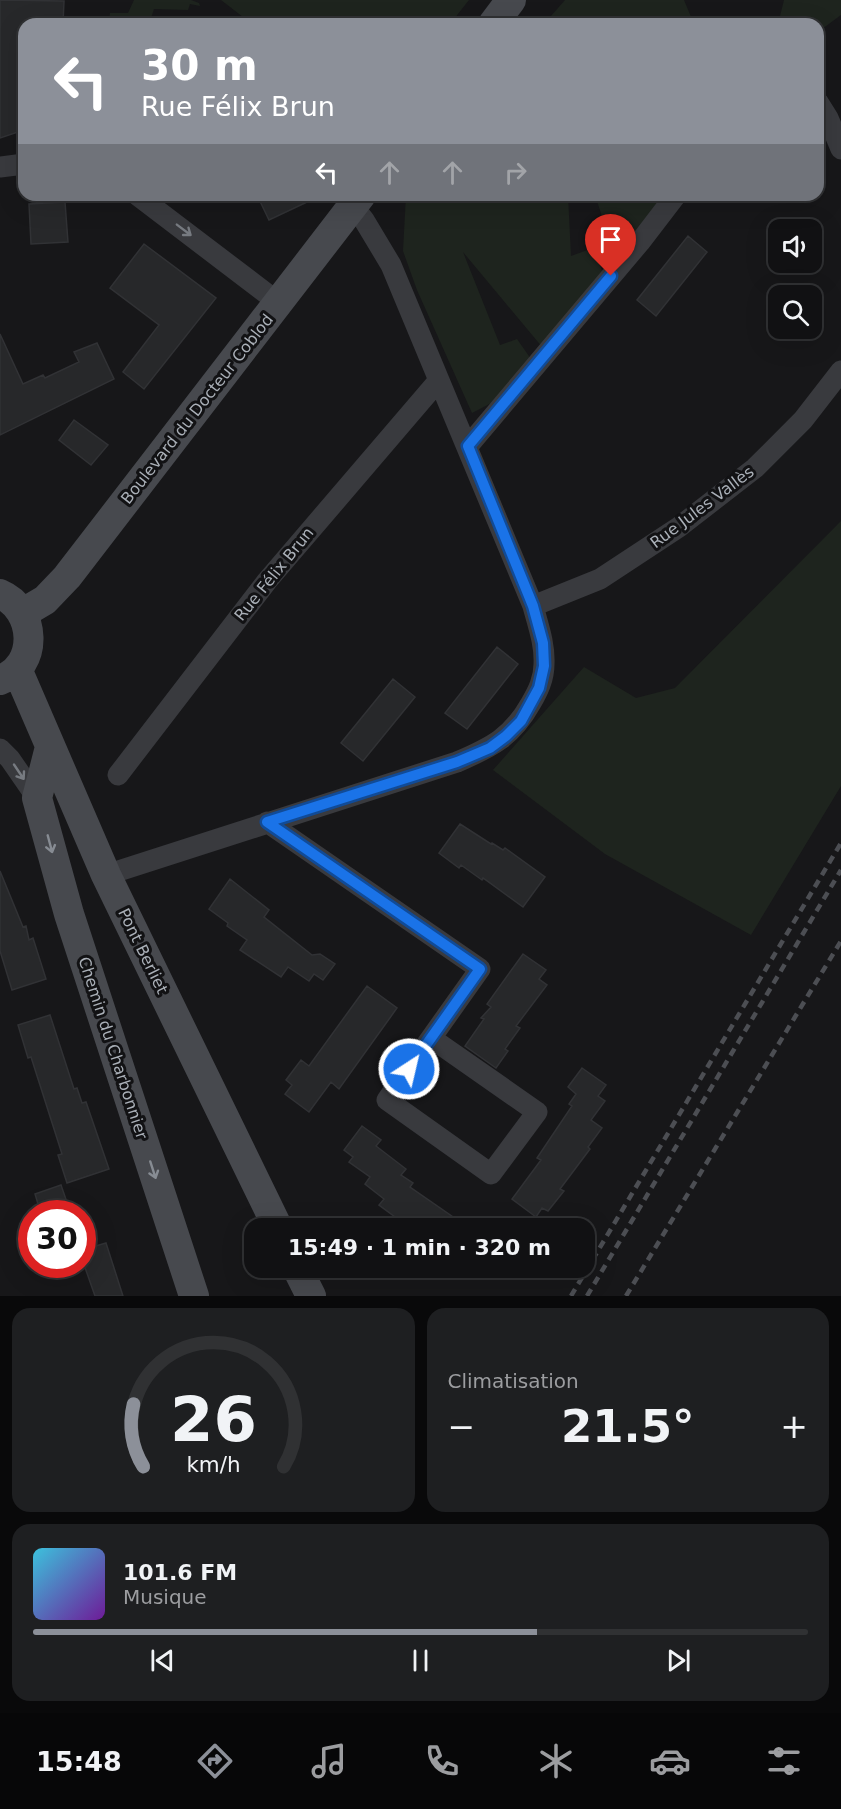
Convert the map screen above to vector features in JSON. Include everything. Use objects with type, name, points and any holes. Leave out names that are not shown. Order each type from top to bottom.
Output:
[{"type":"street","points":[[498,18],[511,0]]},
{"type":"street","points":[[824,112],[841,149]]},
{"type":"street","points":[[0,167],[18,165]]},
{"type":"street","points":[[145,201],[279,303]]},
{"type":"street","name":"Boulevard du Docteur Coblod","points":[[23,613],[45,600],[68,577],[356,201]]},
{"type":"street","points":[[106,875],[457,762],[490,748],[521,721],[539,688],[544,666],[543,643],[533,606],[391,265],[364,220],[357,201]]},
{"type":"street","points":[[468,446],[640,242],[671,201]]},
{"type":"street","name":"Rue Jules Vallès","points":[[533,606],[600,579],[689,519],[755,468],[803,420],[841,371]]},
{"type":"street","name":"Rue Félix Brun","points":[[118,775],[267,581],[439,380]]},
{"type":"street","points":[[0,594],[14,602],[28,624],[28,648],[24,659],[8,674]]},
{"type":"street","name":"Pont Berliet","points":[[8,674],[50,747],[106,875],[273,1218]]},
{"type":"street","name":"Chemin du Charbonnier","points":[[37,798],[50,747]]},
{"type":"street","name":"Chemin du Charbonnier","points":[[0,749],[10,759],[37,798],[69,914],[194,1296]]},
{"type":"street","points":[[267,822],[480,969],[431,1038],[387,1100],[491,1174],[537,1112],[431,1038]]},
{"type":"street","points":[[302,1278],[310,1296]]},
{"type":"shaded area","points":[[134,0],[191,0],[199,3],[200,6],[190,4],[188,10],[154,9],[151,18],[109,18],[110,13],[128,13]]},
{"type":"shaded area","points":[[221,0],[469,0],[455,18],[244,18]]},
{"type":"shaded area","points":[[565,0],[684,0],[692,18],[549,18]]},
{"type":"shaded area","points":[[784,0],[841,0],[841,15],[824,28],[824,18],[780,18]]},
{"type":"shaded area","points":[[406,201],[568,201],[571,256],[593,248],[603,273],[543,348],[463,252],[500,345],[517,339],[531,359],[503,397],[472,413],[417,290],[403,251]]},
{"type":"shaded area","points":[[597,201],[660,201],[616,259]]},
{"type":"shaded area","points":[[841,521],[841,786],[751,935],[605,854],[493,770],[584,667],[636,698],[675,688]]},
{"type":"building","points":[[0,0],[64,1],[63,18],[18,18],[18,132],[0,138]]},
{"type":"building","points":[[260,201],[309,201],[269,220]]},
{"type":"building","points":[[65,202],[68,242],[31,244],[29,204]]},
{"type":"building","points":[[688,236],[707,252],[656,316],[637,300]]},
{"type":"building","points":[[144,244],[216,298],[144,389],[123,372],[159,325],[110,288]]},
{"type":"building","points":[[0,334],[23,384],[43,375],[45,378],[79,362],[74,352],[97,343],[114,379],[0,435]]},
{"type":"building","points":[[74,420],[108,445],[91,465],[59,440]]},
{"type":"building","points":[[497,647],[518,664],[467,729],[445,713]]},
{"type":"building","points":[[393,679],[415,697],[363,761],[341,743]]},
{"type":"building","points":[[460,824],[491,844],[503,850],[505,848],[545,877],[523,907],[483,878],[482,880],[461,865],[459,868],[439,853]]},
{"type":"building","points":[[0,871],[23,927],[26,926],[29,940],[33,938],[46,979],[12,990],[0,951]]},
{"type":"building","points":[[230,879],[269,910],[264,917],[312,955],[320,954],[335,964],[323,980],[314,974],[309,981],[288,967],[281,977],[240,950],[247,940],[209,909]]},
{"type":"building","points":[[523,954],[546,970],[539,979],[547,985],[516,1026],[520,1028],[505,1049],[508,1051],[496,1068],[465,1046],[484,1019],[481,1018],[491,1007],[487,1004]]},
{"type":"building","points":[[367,986],[397,1008],[339,1089],[331,1082],[309,1112],[285,1094],[292,1085],[286,1080],[301,1060],[309,1066]]},
{"type":"building","points":[[50,1015],[74,1089],[77,1088],[82,1103],[86,1102],[109,1169],[67,1183],[58,1155],[62,1154],[31,1057],[28,1058],[18,1025]]},
{"type":"building","points":[[582,1068],[606,1085],[598,1096],[605,1101],[591,1120],[602,1128],[588,1147],[590,1149],[560,1189],[564,1191],[548,1211],[542,1208],[536,1217],[512,1199],[541,1160],[537,1158],[572,1106],[569,1104],[576,1094],[568,1087]]},
{"type":"building","points":[[362,1126],[381,1140],[376,1146],[406,1169],[401,1175],[413,1183],[410,1187],[455,1218],[396,1218],[379,1205],[384,1199],[365,1184],[370,1177],[349,1162],[353,1157],[344,1150]]},
{"type":"building","points":[[61,1185],[66,1200],[37,1200],[35,1194]]},
{"type":"building","points":[[106,1243],[123,1296],[95,1296],[89,1278],[96,1278],[96,1246]]},
{"type":"railway","points":[[571,1296],[841,843]]},
{"type":"railway","points":[[587,1296],[841,870]]},
{"type":"railway","points":[[626,1296],[841,941]]},
{"type":"route","points":[[409,1069],[480,969],[267,822],[457,762],[490,748],[521,721],[539,688],[544,666],[543,643],[533,606],[468,446],[611,276]]}]
